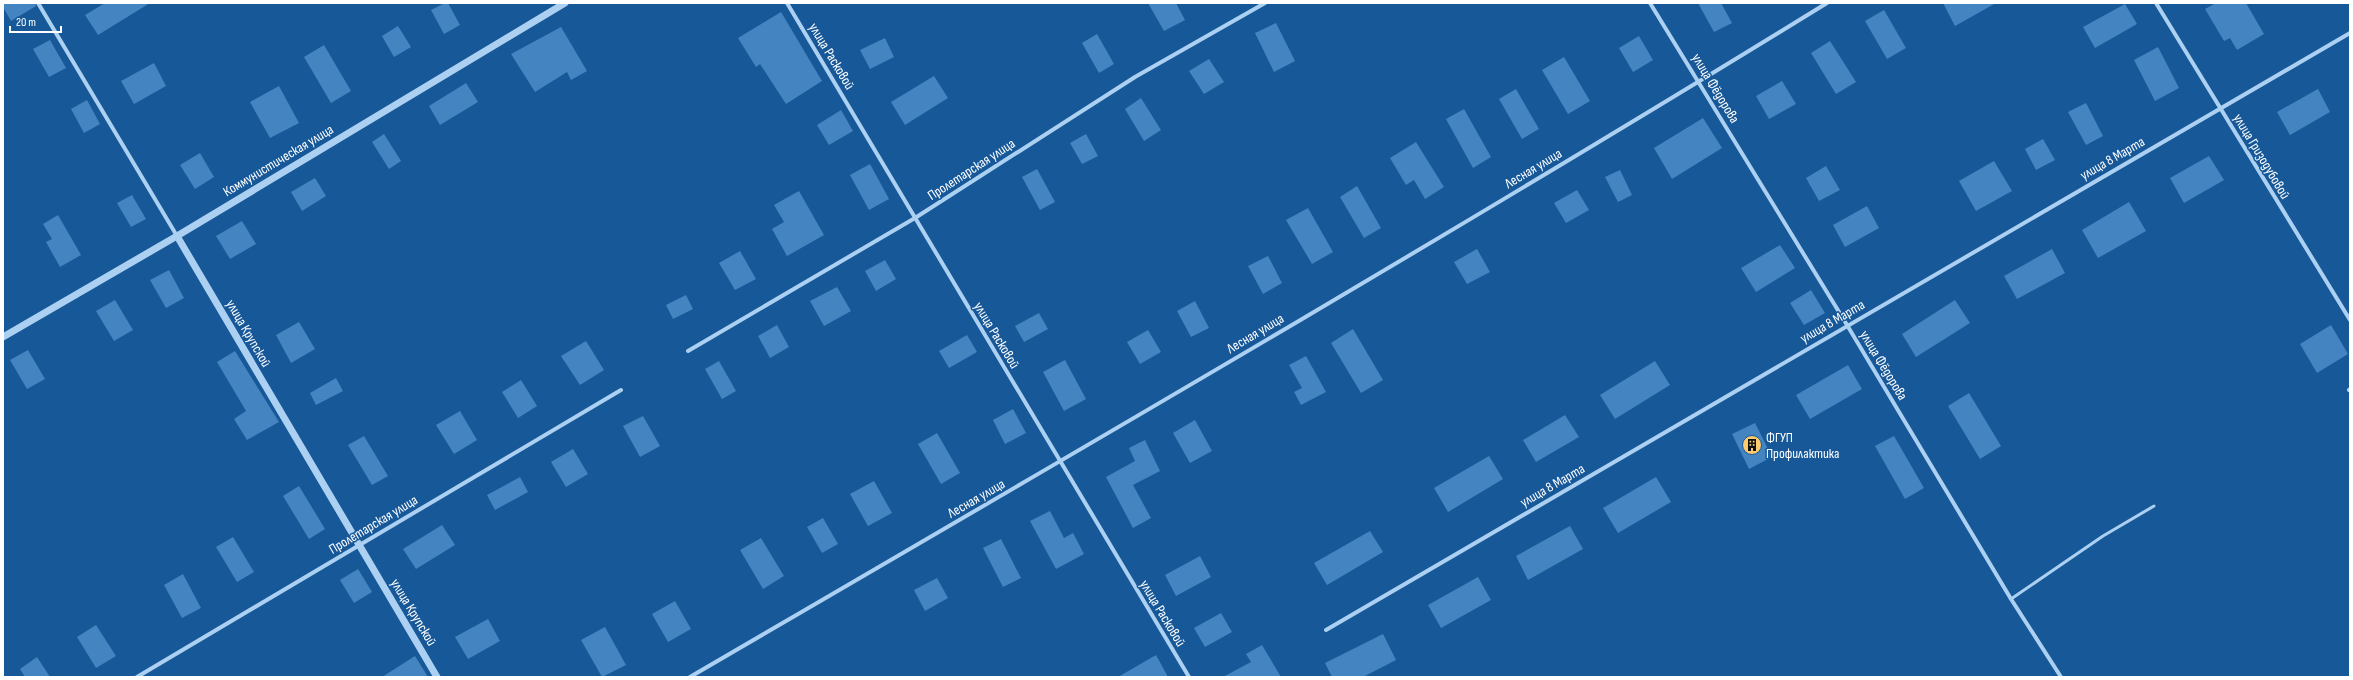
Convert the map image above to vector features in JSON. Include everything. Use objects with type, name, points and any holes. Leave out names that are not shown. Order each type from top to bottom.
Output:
[{"type":"street","name":"улица Крупской","points":[[38,3],[437,677]]},
{"type":"street","name":"Коммунистическая улица","points":[[3,337],[177,236],[564,3]]},
{"type":"street","name":"улица Расковой","points":[[787,3],[1059,462],[1189,677]]},
{"type":"street","name":"Пролетарская улица","points":[[688,351],[915,218],[1135,77],[1265,3]]},
{"type":"street","name":"улица Фёдорова","points":[[1650,3],[1847,325],[2011,599],[2061,677]]},
{"type":"street","name":"Лесная улица","points":[[690,677],[1059,462],[1699,82],[1827,3]]},
{"type":"street","name":"улица Гризодубовой","points":[[2156,3],[2350,320]]},
{"type":"street","name":"улица 8 Марта","points":[[1326,630],[2350,33]]},
{"type":"street","name":"Пролетарская улица","points":[[137,677],[621,390]]},
{"type":"lane","points":[[2011,599],[2102,536],[2154,506]]},
{"type":"building","points":[[3,3],[35,3],[36,6],[11,21],[3,7]]},
{"type":"building","points":[[105,3],[150,3],[98,35],[85,15]]},
{"type":"building","points":[[448,3],[460,25],[444,34],[431,10]]},
{"type":"building","points":[[1148,3],[1176,3],[1185,20],[1164,31]]},
{"type":"building","points":[[1698,3],[1721,3],[1732,23],[1714,32]]},
{"type":"building","points":[[1943,3],[1996,3],[1955,26]]},
{"type":"building","points":[[2216,3],[2246,3],[2264,34],[2237,50],[2230,38],[2224,41],[2205,9]]},
{"type":"building","points":[[2125,4],[2137,24],[2095,48],[2083,27]]},
{"type":"building","points":[[1884,10],[1906,48],[1887,59],[1865,21]]},
{"type":"building","points":[[781,12],[822,81],[786,104],[760,64],[756,67],[738,38]]},
{"type":"building","points":[[1276,23],[1295,61],[1274,72],[1255,33]]},
{"type":"building","points":[[398,26],[411,47],[394,57],[382,36]]},
{"type":"building","points":[[561,27],[587,71],[571,80],[567,72],[535,92],[511,54]]},
{"type":"building","points":[[1097,34],[1114,64],[1099,73],[1082,43]]},
{"type":"building","points":[[1639,36],[1653,60],[1633,72],[1619,48]]},
{"type":"building","points":[[885,38],[894,57],[870,69],[860,50]]},
{"type":"building","points":[[50,40],[66,68],[49,77],[33,49]]},
{"type":"building","points":[[1830,41],[1856,82],[1836,94],[1811,53]]},
{"type":"building","points":[[324,45],[351,91],[331,103],[304,57]]},
{"type":"building","points":[[2158,47],[2179,88],[2155,101],[2134,60]]},
{"type":"building","points":[[1564,57],[1590,101],[1568,114],[1542,70]]},
{"type":"building","points":[[1209,59],[1224,82],[1204,94],[1189,71]]},
{"type":"building","points":[[154,63],[166,86],[134,104],[121,81]]},
{"type":"building","points":[[934,76],[948,98],[905,125],[891,102]]},
{"type":"building","points":[[1782,81],[1796,104],[1769,119],[1756,96]]},
{"type":"building","points":[[466,83],[478,102],[440,125],[429,106]]},
{"type":"building","points":[[279,86],[299,123],[270,138],[250,102]]},
{"type":"building","points":[[1516,89],[1539,129],[1522,139],[1499,99]]},
{"type":"building","points":[[2318,89],[2330,112],[2290,135],[2277,112]]},
{"type":"building","points":[[1141,98],[1161,130],[1144,141],[1125,109]]},
{"type":"building","points":[[87,100],[100,124],[84,133],[71,109]]},
{"type":"building","points":[[2086,103],[2103,136],[2086,145],[2068,112]]},
{"type":"building","points":[[1464,109],[1491,157],[1473,168],[1446,119]]},
{"type":"building","points":[[841,110],[853,131],[829,145],[817,125]]},
{"type":"building","points":[[1703,118],[1722,148],[1672,179],[1654,148]]},
{"type":"building","points":[[384,134],[401,161],[389,169],[372,142]]},
{"type":"building","points":[[1086,134],[1098,156],[1082,164],[1070,143]]},
{"type":"building","points":[[2043,139],[2055,160],[2036,170],[2025,149]]},
{"type":"building","points":[[1416,142],[1444,187],[1425,199],[1414,180],[1406,185],[1390,158]]},
{"type":"building","points":[[200,153],[214,177],[195,189],[180,165]]},
{"type":"building","points":[[2209,156],[2224,180],[2184,203],[2170,178]]},
{"type":"building","points":[[1994,161],[2012,191],[1976,211],[1959,181]]},
{"type":"building","points":[[870,164],[889,199],[869,210],[850,175]]},
{"type":"building","points":[[1826,166],[1840,190],[1819,201],[1806,178]]},
{"type":"building","points":[[1037,169],[1055,202],[1040,210],[1022,177]]},
{"type":"building","points":[[1620,170],[1632,195],[1618,202],[1605,177]]},
{"type":"building","points":[[315,178],[326,196],[302,211],[291,192]]},
{"type":"building","points":[[1357,186],[1381,228],[1364,238],[1340,197]]},
{"type":"building","points":[[1577,190],[1589,210],[1566,223],[1554,203]]},
{"type":"building","points":[[799,191],[824,235],[787,256],[772,229],[784,222],[774,205]]},
{"type":"building","points":[[132,195],[146,219],[131,227],[117,203]]},
{"type":"building","points":[[2129,202],[2146,231],[2098,258],[2082,230]]},
{"type":"building","points":[[1867,206],[1879,228],[1845,247],[1833,225]]},
{"type":"building","points":[[1308,208],[1333,252],[1312,264],[1286,220]]},
{"type":"building","points":[[58,215],[81,255],[60,267],[46,242],[52,239],[43,224]]},
{"type":"building","points":[[242,221],[256,244],[230,259],[216,236]]},
{"type":"building","points":[[1780,245],[1795,268],[1756,292],[1741,268]]},
{"type":"building","points":[[1477,249],[1490,272],[1467,284],[1454,262]]},
{"type":"building","points":[[2052,249],[2065,273],[2017,299],[2004,276]]},
{"type":"building","points":[[740,251],[756,279],[735,290],[719,263]]},
{"type":"building","points":[[1268,256],[1282,283],[1263,294],[1248,266]]},
{"type":"building","points":[[885,260],[896,279],[876,291],[865,271]]},
{"type":"building","points":[[169,270],[184,298],[166,308],[150,280]]},
{"type":"building","points":[[837,287],[851,311],[824,326],[810,301]]},
{"type":"building","points":[[1811,290],[1825,313],[1804,325],[1790,303]]},
{"type":"building","points":[[686,295],[693,309],[673,319],[666,305]]},
{"type":"building","points":[[115,300],[133,330],[114,341],[96,311]]},
{"type":"building","points":[[1955,300],[1970,323],[1916,357],[1902,334]]},
{"type":"building","points":[[1195,301],[1209,328],[1191,337],[1177,311]]},
{"type":"building","points":[[1039,313],[1048,329],[1024,342],[1015,326]]},
{"type":"building","points":[[299,322],[315,349],[291,363],[276,335]]},
{"type":"building","points":[[777,325],[789,347],[770,358],[758,336]]},
{"type":"building","points":[[2331,325],[2348,354],[2317,373],[2300,344]]},
{"type":"building","points":[[1353,329],[1383,380],[1361,393],[1331,343]]},
{"type":"building","points":[[1148,330],[1161,352],[1140,364],[1127,342]]},
{"type":"building","points":[[967,335],[977,352],[949,368],[939,351]]},
{"type":"building","points":[[586,341],[604,370],[580,385],[561,356]]},
{"type":"building","points":[[28,350],[45,379],[27,389],[10,360]]},
{"type":"building","points":[[235,351],[279,422],[247,440],[234,419],[246,411],[217,362]]},
{"type":"building","points":[[1306,356],[1326,392],[1301,405],[1294,392],[1302,388],[1289,365]]},
{"type":"building","points":[[1065,360],[1086,399],[1064,411],[1043,372]]},
{"type":"building","points":[[719,361],[736,391],[722,399],[705,369]]},
{"type":"building","points":[[1655,361],[1670,385],[1615,419],[1600,395]]},
{"type":"building","points":[[1848,365],[1862,389],[1810,419],[1796,395]]},
{"type":"building","points":[[336,378],[343,391],[316,405],[310,393]]},
{"type":"building","points":[[521,380],[537,406],[518,418],[502,392]]},
{"type":"building","points":[[1969,393],[2001,446],[1980,459],[1948,406]]},
{"type":"building","points":[[1013,409],[1026,433],[1005,444],[993,420]]},
{"type":"building","points":[[460,411],[477,440],[454,454],[436,425]]},
{"type":"building","points":[[1565,415],[1579,437],[1536,462],[1523,440]]},
{"type":"building","points":[[643,416],[660,446],[640,457],[623,426]]},
{"type":"building","points":[[1195,420],[1212,451],[1190,463],[1173,433]]},
{"type":"building","name":"ФГУП Профилактика","points":[[1755,423],[1772,457],[1749,469],[1732,434]]},
{"type":"building","points":[[937,433],[960,473],[941,484],[918,444]]},
{"type":"building","points":[[364,436],[388,476],[372,485],[348,445]]},
{"type":"building","points":[[1894,436],[1924,488],[1905,499],[1875,446]]},
{"type":"building","points":[[1145,440],[1160,471],[1133,485],[1151,518],[1133,528],[1106,477],[1135,461],[1129,448]]},
{"type":"building","points":[[573,449],[588,474],[566,487],[551,462]]},
{"type":"building","points":[[1489,456],[1503,479],[1448,512],[1434,488]]},
{"type":"building","points":[[520,477],[528,492],[495,510],[487,495]]},
{"type":"building","points":[[1656,477],[1671,502],[1618,533],[1603,508]]},
{"type":"building","points":[[874,481],[892,513],[868,526],[850,494]]},
{"type":"building","points":[[299,486],[325,529],[309,539],[283,496]]},
{"type":"building","points":[[1050,511],[1064,538],[1073,533],[1084,554],[1056,569],[1030,521]]},
{"type":"building","points":[[823,518],[838,544],[822,553],[807,527]]},
{"type":"building","points":[[442,525],[455,545],[416,569],[403,549]]},
{"type":"building","points":[[1570,526],[1583,549],[1528,580],[1516,556]]},
{"type":"building","points":[[1370,531],[1383,552],[1327,585],[1314,563]]},
{"type":"building","points":[[233,537],[254,572],[237,582],[216,547]]},
{"type":"building","points":[[761,538],[784,576],[763,589],[740,550]]},
{"type":"building","points":[[1001,539],[1021,578],[1003,587],[983,548]]},
{"type":"building","points":[[1200,556],[1211,577],[1176,596],[1165,575]]},
{"type":"building","points":[[358,569],[372,592],[354,603],[340,580]]},
{"type":"building","points":[[183,574],[201,608],[182,618],[164,585]]},
{"type":"building","points":[[1478,577],[1491,600],[1441,628],[1428,605]]},
{"type":"building","points":[[937,578],[948,598],[925,611],[914,590]]},
{"type":"building","points":[[675,601],[691,629],[668,642],[652,614]]},
{"type":"building","points":[[1221,613],[1232,632],[1205,647],[1194,628]]},
{"type":"building","points":[[488,619],[500,641],[468,659],[455,637]]},
{"type":"building","points":[[96,625],[116,656],[96,668],[77,637]]},
{"type":"building","points":[[605,627],[626,665],[602,677],[581,640]]},
{"type":"building","points":[[1383,634],[1396,660],[1363,677],[1332,677],[1325,663]]},
{"type":"building","points":[[1262,645],[1281,677],[1223,677],[1251,662],[1246,654]]},
{"type":"building","points":[[1156,655],[1168,677],[1118,677]]},
{"type":"building","points":[[415,656],[428,677],[382,677]]},
{"type":"building","points":[[37,657],[50,677],[25,677],[20,669]]},
{"type":"place","name":"ФГУП Профилактика","points":[[1752,445]]}]
